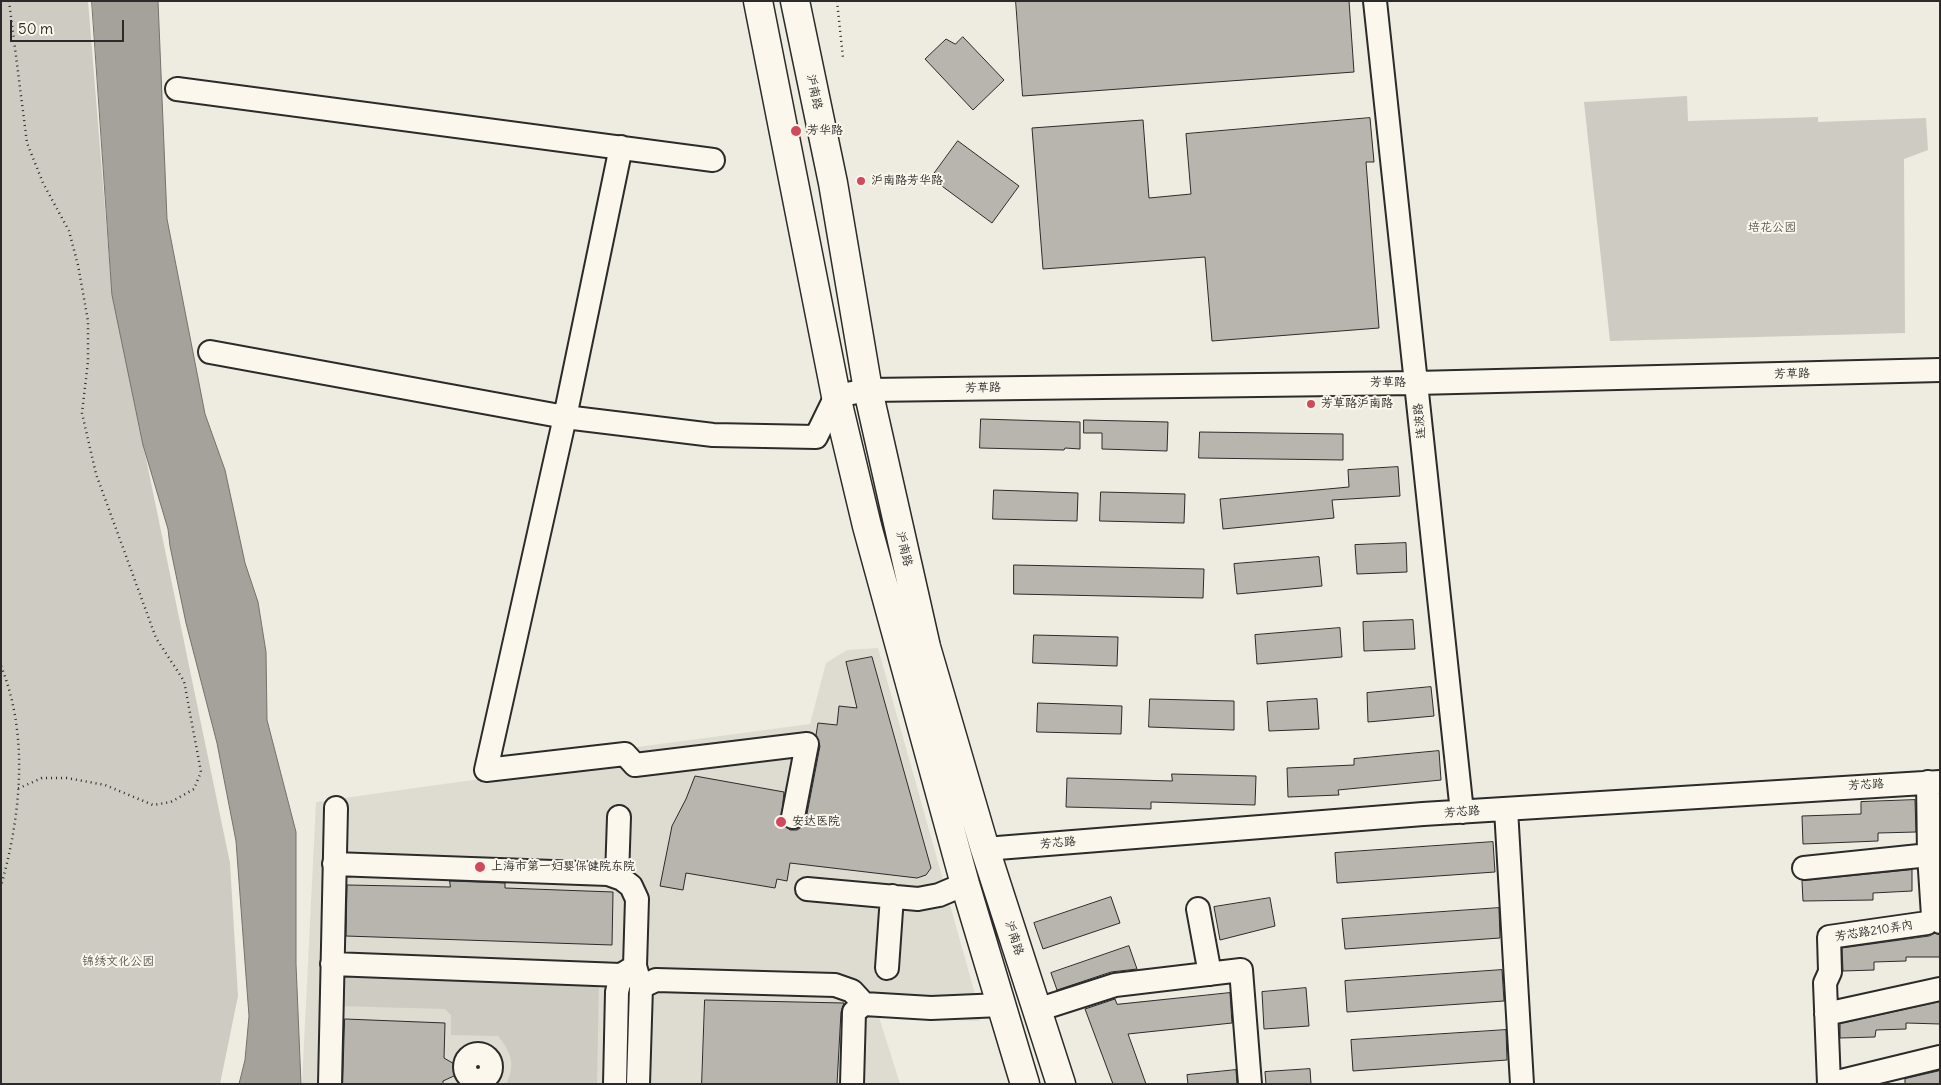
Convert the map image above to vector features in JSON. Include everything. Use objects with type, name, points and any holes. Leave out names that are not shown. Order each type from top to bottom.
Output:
[{"type":"main road","points":[[758,1],[836,396],[867,526],[965,884],[1025,1084]]},
{"type":"main road","name":"沪南路","points":[[795,1],[833,183],[868,390],[926,647],[985,849],[1061,1084]]},
{"type":"street","name":"连波路","points":[[1375,1],[1462,812]]},
{"type":"street","points":[[177,89],[713,160]]},
{"type":"street","points":[[621,147],[565,417],[486,770],[626,754],[634,765],[807,744],[793,817]]},
{"type":"street","points":[[210,352],[565,417],[713,435],[816,437],[836,396]]},
{"type":"street","name":"芳草路","points":[[836,396],[868,390],[1416,383],[1940,370]]},
{"type":"street","points":[[1798,802],[1934,787]]},
{"type":"street","name":"芳芯路","points":[[985,849],[1506,809],[1934,787]]},
{"type":"street","name":"芳芯路210弄内","points":[[1934,787],[1929,855],[1935,880],[1936,919],[1829,937],[1830,972],[1825,983],[1829,1084],[1940,1057]]},
{"type":"street","points":[[330,1084],[336,808]]},
{"type":"street","points":[[1506,809],[1522,1084]]},
{"type":"street","points":[[617,877],[619,817]]},
{"type":"street","points":[[1804,868],[1929,855]]},
{"type":"street","points":[[334,864],[608,874],[617,877],[631,886],[637,899],[632,976],[638,1084]]},
{"type":"street","points":[[807,889],[918,899],[939,895],[965,884]]},
{"type":"street","points":[[887,968],[892,896]]},
{"type":"street","points":[[1198,909],[1210,974]]},
{"type":"street","points":[[332,964],[632,976],[656,980],[835,985],[852,991],[864,1004]]},
{"type":"street","points":[[1037,1010],[1115,985],[1249,969],[1250,1084]]},
{"type":"street","points":[[615,1084],[617,992],[632,976]]},
{"type":"street","points":[[1826,1014],[1940,989]]},
{"type":"street","points":[[852,1084],[854,1012],[864,1004],[931,1008],[1001,1004]]},
{"type":"path","points":[[9,1],[27,143],[43,183],[68,231],[78,265],[88,321],[88,361],[82,413],[96,474],[156,638],[184,681],[201,772],[194,789],[171,802],[153,805],[105,784],[67,778],[42,778],[17,789]]},
{"type":"path","points":[[836,1],[843,58]]},
{"type":"path","points":[[1,666],[17,715],[20,742],[11,850],[1,886]]},
{"type":"shaded area","points":[[92,1],[158,1],[167,219],[205,414],[225,470],[245,563],[258,602],[266,652],[267,720],[296,832],[296,964],[301,1084],[239,1084],[245,1060],[249,1016],[236,841],[217,743],[186,623],[168,529],[143,445],[112,295]]},
{"type":"shaded area","name":"上海市第一妇婴保健院东院","points":[[878,648],[975,994],[980,1021],[879,1017],[900,1084],[302,1084],[316,802],[622,759],[630,748],[810,724],[826,663],[847,650]]},
{"type":"green space","name":"锦绣文化公园","points":[[1,1],[88,1],[112,295],[230,863],[238,996],[220,1084],[1,1084]]},
{"type":"green space","name":"培花公园","points":[[1687,96],[1688,121],[1818,117],[1818,122],[1926,118],[1928,150],[1904,159],[1905,333],[1610,341],[1584,102]]},
{"type":"green space","points":[[339,971],[599,978],[597,1084],[506,1084],[511,1071],[511,1059],[506,1047],[498,1036],[451,1035],[451,1015],[445,1009],[338,1006]]},
{"type":"building","points":[[1016,1],[1349,1],[1354,72],[1023,96]]},
{"type":"building","points":[[963,37],[1004,80],[973,110],[925,59],[946,39],[955,44]]},
{"type":"building","points":[[1370,118],[1374,162],[1366,162],[1379,328],[1212,341],[1205,257],[1043,269],[1032,128],[1143,120],[1149,198],[1191,194],[1186,134]]},
{"type":"building","points":[[958,141],[1019,186],[992,223],[931,178]]},
{"type":"building","points":[[981,419],[1080,422],[1080,449],[980,448]]},
{"type":"building","points":[[1084,420],[1168,422],[1167,451],[1102,449],[1102,433],[1084,433]]},
{"type":"building","points":[[1200,432],[1343,434],[1343,460],[1199,458]]},
{"type":"building","points":[[1398,467],[1400,496],[1332,500],[1334,518],[1223,529],[1220,499],[1349,487],[1348,470]]},
{"type":"building","points":[[994,490],[1078,493],[1077,521],[993,519]]},
{"type":"building","points":[[1101,492],[1185,494],[1184,523],[1100,521]]},
{"type":"building","points":[[1406,543],[1407,572],[1357,574],[1355,545]]},
{"type":"building","points":[[1319,557],[1322,586],[1237,594],[1234,564]]},
{"type":"building","points":[[1014,565],[1204,569],[1203,598],[1014,594]]},
{"type":"building","points":[[1413,620],[1415,649],[1364,651],[1363,622]]},
{"type":"building","points":[[1340,628],[1342,657],[1257,664],[1255,635]]},
{"type":"building","points":[[1034,635],[1118,637],[1117,666],[1033,663]]},
{"type":"building","points":[[872,657],[931,868],[926,875],[917,878],[790,863],[787,881],[777,879],[775,888],[686,873],[683,890],[660,886],[672,826],[695,776],[784,792],[781,822],[790,830],[797,830],[803,826],[820,746],[816,735],[818,723],[837,725],[839,706],[857,708],[846,662]]},
{"type":"building","points":[[1431,687],[1434,716],[1368,722],[1367,693]]},
{"type":"building","points":[[1150,699],[1234,701],[1234,730],[1149,727]]},
{"type":"building","points":[[1317,699],[1319,729],[1269,731],[1267,702]]},
{"type":"building","points":[[1038,703],[1122,706],[1121,734],[1037,732]]},
{"type":"building","points":[[1439,751],[1441,780],[1338,790],[1339,795],[1288,797],[1287,768],[1354,765],[1354,759]]},
{"type":"building","points":[[1172,774],[1256,776],[1255,805],[1151,802],[1151,809],[1066,807],[1067,778],[1172,781]]},
{"type":"building","points":[[1915,800],[1916,832],[1878,833],[1878,841],[1803,844],[1802,816],[1861,814],[1861,802]]},
{"type":"building","points":[[1493,842],[1495,872],[1337,883],[1335,853]]},
{"type":"building","points":[[1912,870],[1912,891],[1873,893],[1873,900],[1803,901],[1802,881]]},
{"type":"building","points":[[450,881],[505,883],[505,888],[613,892],[612,945],[346,936],[347,885],[450,887]]},
{"type":"building","points":[[1111,897],[1120,923],[1043,949],[1034,923]]},
{"type":"building","points":[[1270,898],[1275,926],[1220,940],[1214,907]]},
{"type":"building","points":[[1499,908],[1500,938],[1345,949],[1342,919]]},
{"type":"building","points":[[1934,933],[1940,935],[1940,957],[1906,957],[1906,961],[1874,962],[1874,970],[1843,971],[1842,948],[1929,936]]},
{"type":"building","points":[[1129,946],[1137,969],[1111,972],[1057,990],[1051,973]]},
{"type":"building","points":[[1502,970],[1504,1001],[1347,1012],[1345,981]]},
{"type":"building","points":[[1306,988],[1309,1026],[1264,1029],[1262,992]]},
{"type":"building","points":[[1230,993],[1232,1023],[1128,1034],[1146,1084],[1113,1084],[1085,1009],[1115,999],[1117,1004]]},
{"type":"building","points":[[705,1000],[844,1003],[841,1012],[837,1084],[702,1084]]},
{"type":"building","points":[[1940,1002],[1940,1024],[1906,1023],[1906,1029],[1876,1030],[1875,1037],[1840,1038],[1840,1024]]},
{"type":"building","points":[[345,1019],[445,1023],[444,1058],[456,1065],[456,1075],[443,1081],[443,1084],[343,1084]]},
{"type":"building","points":[[1506,1030],[1507,1060],[1353,1071],[1351,1040]]},
{"type":"building","points":[[1310,1069],[1311,1084],[1266,1084],[1265,1072]]},
{"type":"building","points":[[1236,1070],[1237,1084],[1188,1084],[1187,1075]]},
{"type":"building","points":[[1940,1071],[1940,1084],[1905,1084],[1905,1079]]},
{"type":"place","name":"芳华路","points":[[796,131]]},
{"type":"place","name":"沪南路芳华路","points":[[861,181]]},
{"type":"place","name":"芳草路沪南路","points":[[1311,404]]},
{"type":"place","name":"安达医院","points":[[781,822]]},
{"type":"place","name":"上海市第一妇婴保健院东院","points":[[480,867]]}]
